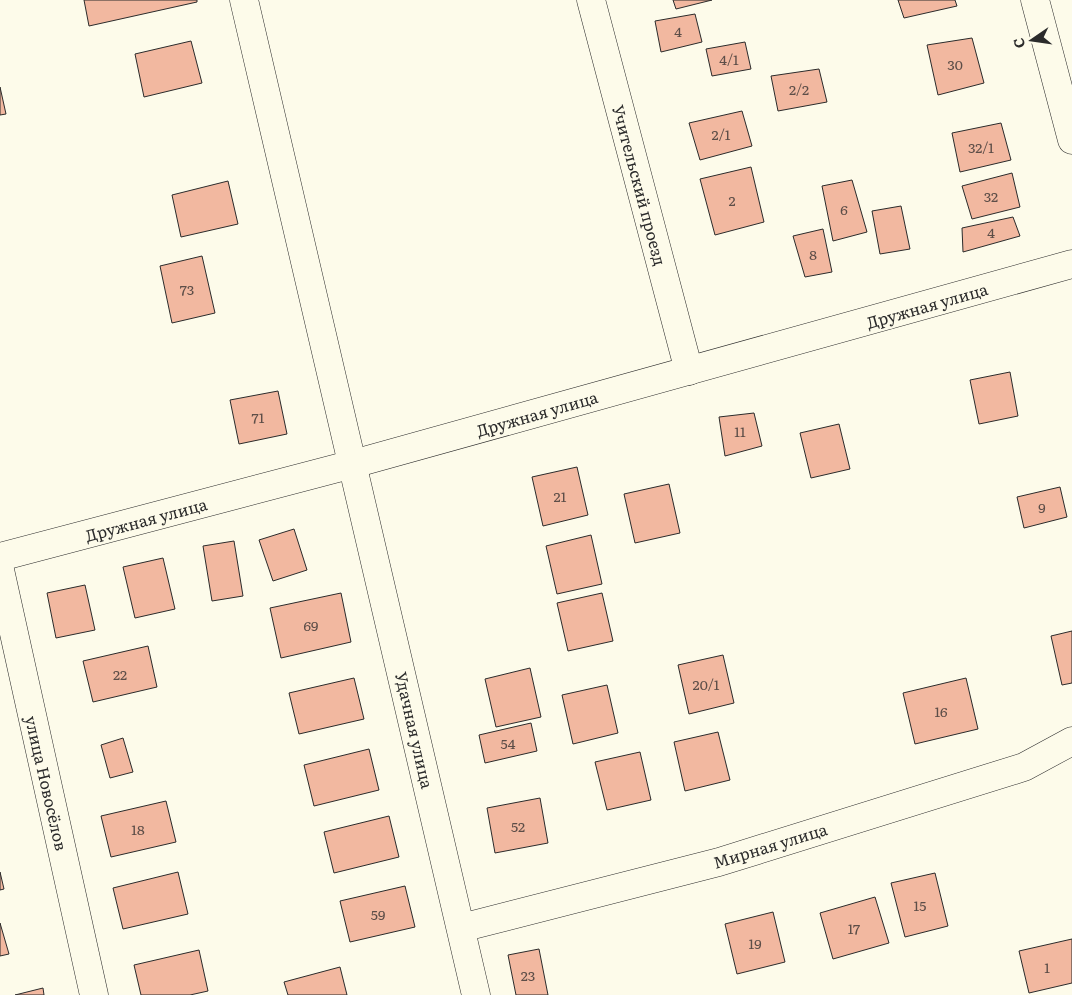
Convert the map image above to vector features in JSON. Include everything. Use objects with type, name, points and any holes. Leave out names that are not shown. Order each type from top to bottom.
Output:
[{"type":"street","name":"Удачная улица","points":[[244,0],[476,995]]},
{"type":"street","name":"Учительский проезд","points":[[591,0],[689,370]]},
{"type":"street","points":[[1035,0],[1072,140]]},
{"type":"street","name":"Дружная улица","points":[[0,557],[353,464],[1072,264]]},
{"type":"street","name":"улица Новосёлов","points":[[0,570],[94,995]]},
{"type":"street","name":"Мирная улица","points":[[460,928],[728,859],[1024,767],[1072,741]]},
{"type":"building","points":[[84,0],[197,0],[197,2],[89,26]]},
{"type":"building","points":[[673,0],[712,0],[676,9]]},
{"type":"building","points":[[898,0],[955,0],[957,6],[904,18]]},
{"type":"building","points":[[695,14],[702,42],[661,52],[655,21]]},
{"type":"building","points":[[972,38],[984,83],[938,95],[927,45]]},
{"type":"building","points":[[191,41],[202,83],[144,97],[135,54]]},
{"type":"building","points":[[745,42],[751,69],[712,76],[706,49]]},
{"type":"building","points":[[819,69],[827,102],[778,111],[771,76]]},
{"type":"building","points":[[0,87],[6,114],[0,115]]},
{"type":"building","points":[[742,111],[752,146],[700,160],[689,123]]},
{"type":"building","points":[[1001,123],[1011,160],[960,172],[952,133]]},
{"type":"building","points":[[751,167],[764,222],[715,235],[700,179]]},
{"type":"building","points":[[1012,173],[1020,207],[972,219],[962,186]]},
{"type":"building","points":[[852,180],[867,232],[833,241],[822,186]]},
{"type":"building","points":[[228,181],[238,224],[181,237],[172,195]]},
{"type":"building","points":[[901,206],[910,249],[880,254],[872,211]]},
{"type":"building","points":[[1013,217],[1020,236],[963,252],[962,228]]},
{"type":"building","points":[[823,229],[832,272],[805,277],[793,236]]},
{"type":"building","points":[[202,256],[215,313],[172,323],[160,266]]},
{"type":"building","points":[[1010,372],[1018,416],[979,424],[970,380]]},
{"type":"building","points":[[278,391],[287,434],[239,444],[230,400]]},
{"type":"building","points":[[754,413],[762,446],[725,456],[719,417]]},
{"type":"building","points":[[839,424],[850,469],[811,478],[800,433]]},
{"type":"building","points":[[577,467],[588,515],[543,526],[532,477]]},
{"type":"building","points":[[669,484],[680,533],[635,543],[624,494]]},
{"type":"building","points":[[1060,487],[1067,517],[1024,528],[1017,497]]},
{"type":"building","points":[[294,529],[307,570],[273,581],[259,540]]},
{"type":"building","points":[[591,535],[602,584],[557,594],[546,546]]},
{"type":"building","points":[[234,541],[243,596],[212,601],[203,546]]},
{"type":"building","points":[[163,558],[175,609],[135,618],[123,567]]},
{"type":"building","points":[[85,585],[95,630],[56,638],[47,593]]},
{"type":"building","points":[[341,593],[351,642],[281,658],[270,608]]},
{"type":"building","points":[[602,593],[613,641],[568,651],[557,603]]},
{"type":"building","points":[[1072,631],[1072,683],[1062,685],[1051,636]]},
{"type":"building","points":[[148,646],[157,687],[93,702],[83,661]]},
{"type":"building","points":[[723,655],[734,703],[689,714],[678,665]]},
{"type":"building","points":[[530,668],[541,717],[496,727],[485,679]]},
{"type":"building","points":[[354,678],[364,719],[299,734],[289,693]]},
{"type":"building","points":[[966,678],[978,729],[915,744],[903,693]]},
{"type":"building","points":[[607,685],[618,733],[573,744],[562,695]]},
{"type":"building","points":[[531,723],[537,751],[485,763],[479,735]]},
{"type":"building","points":[[718,732],[730,780],[685,791],[674,742]]},
{"type":"building","points":[[123,738],[133,772],[110,778],[101,745]]},
{"type":"building","points":[[369,749],[379,790],[314,806],[304,765]]},
{"type":"building","points":[[640,752],[651,800],[607,810],[595,762]]},
{"type":"building","points":[[540,798],[548,843],[495,853],[487,808]]},
{"type":"building","points":[[166,801],[176,842],[111,857],[101,816]]},
{"type":"building","points":[[389,816],[399,857],[334,873],[324,832]]},
{"type":"building","points":[[0,872],[4,889],[0,890]]},
{"type":"building","points":[[178,872],[188,914],[123,929],[113,888]]},
{"type":"building","points":[[935,873],[948,926],[905,937],[891,883]]},
{"type":"building","points":[[405,886],[415,927],[350,942],[340,901]]},
{"type":"building","points":[[875,897],[889,943],[833,959],[820,913]]},
{"type":"building","points":[[773,912],[785,962],[737,974],[725,924]]},
{"type":"building","points":[[0,923],[9,954],[0,956]]},
{"type":"building","points":[[1072,939],[1072,983],[1029,993],[1019,951]]},
{"type":"building","points":[[539,949],[548,995],[516,995],[508,955]]},
{"type":"building","points":[[199,950],[208,991],[190,995],[141,995],[134,965]]},
{"type":"building","points":[[340,967],[347,995],[288,995],[284,982]]},
{"type":"building","points":[[43,988],[44,995],[15,995]]}]
